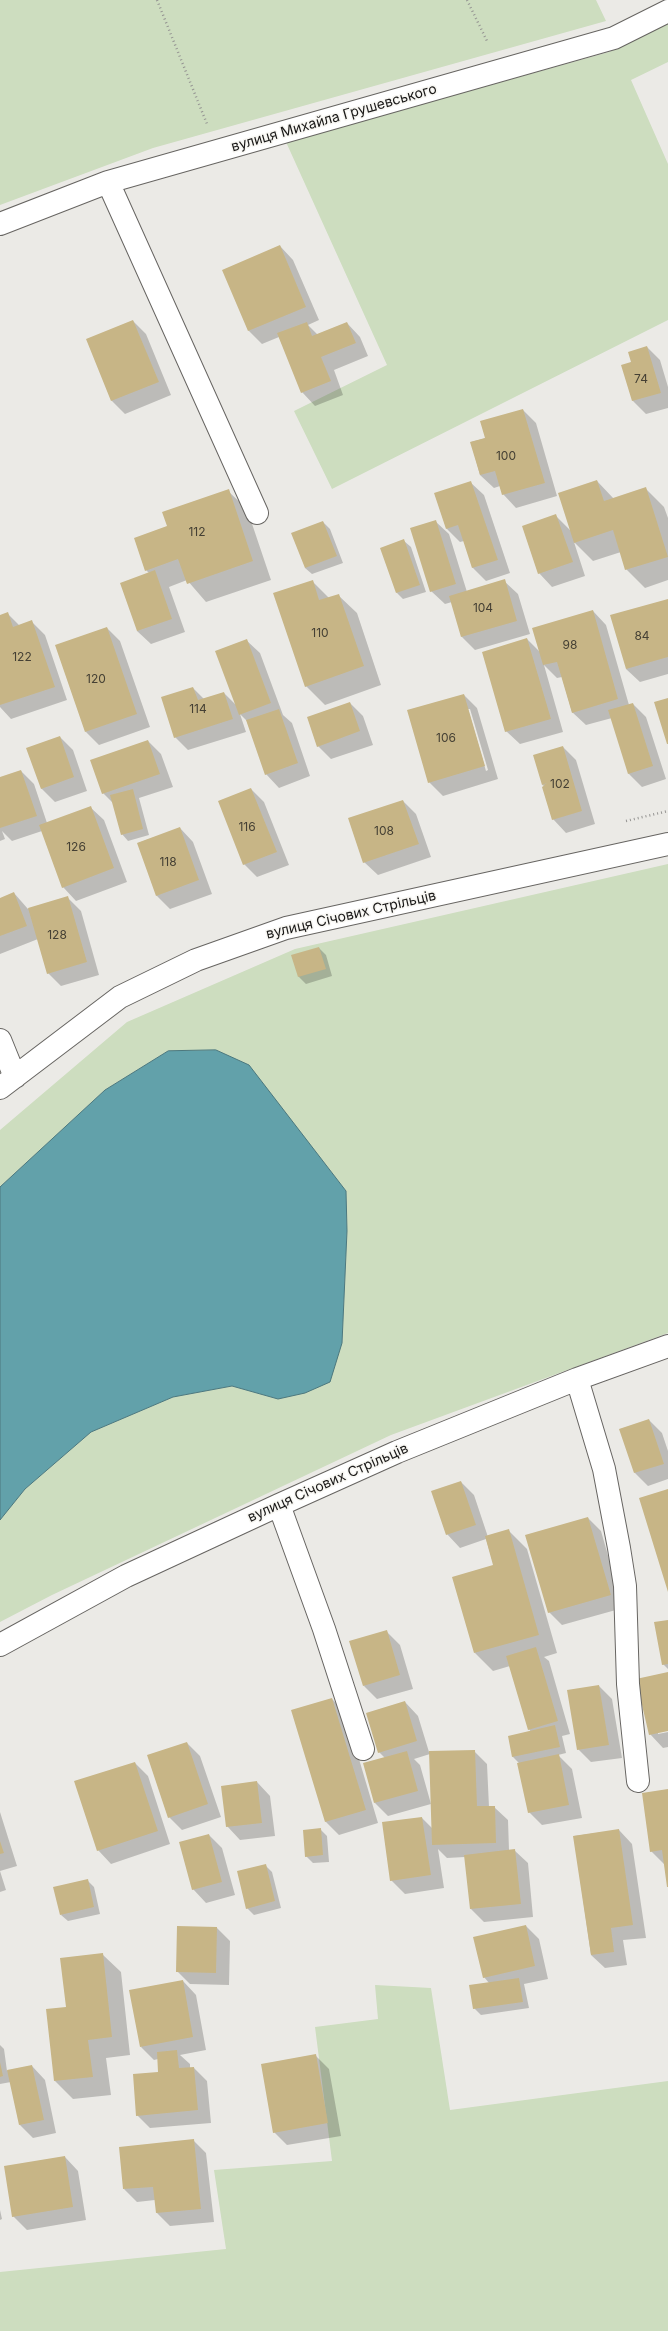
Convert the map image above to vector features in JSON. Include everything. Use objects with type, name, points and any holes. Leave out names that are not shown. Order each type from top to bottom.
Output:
[{"type":"street","name":"вулиця Михайла Грушевського","points":[[0,224],[108,182],[614,38],[668,11]]},
{"type":"street","points":[[108,182],[256,513]]},
{"type":"street","name":"вулиця Січових Стрільців","points":[[8,1082],[120,997],[203,957],[286,928],[668,844]]},
{"type":"street","points":[[0,1040],[8,1082]]},
{"type":"street","name":"вулиця Січових Стрільців","points":[[0,1645],[126,1576],[397,1452],[577,1379],[668,1346]]},
{"type":"street","points":[[577,1379],[604,1469],[625,1586],[628,1684],[638,1781]]},
{"type":"street","points":[[279,1505],[324,1629],[363,1750]]},
{"type":"path","points":[[157,0],[218,151]]},
{"type":"path","points":[[467,0],[501,70]]},
{"type":"green space","points":[[0,0],[596,0],[606,21],[153,148],[0,205]]},
{"type":"green space","points":[[668,23],[668,62],[631,80],[668,164],[668,320],[332,489],[294,411],[387,365],[286,142],[609,52]]},
{"type":"green space","points":[[668,864],[668,1333],[391,1435],[52,1595],[0,1622],[0,1520],[25,1489],[91,1432],[173,1397],[232,1386],[278,1399],[342,1343],[347,1231],[346,1191],[317,1154],[168,1051],[105,1090],[0,1187],[0,1130],[127,1022],[295,949]]},
{"type":"green space","points":[[375,1985],[431,1988],[450,2110],[668,2081],[668,2331],[0,2331],[0,2272],[226,2249],[214,2170],[332,2161],[315,2027],[378,2019]]},
{"type":"water","points":[[216,1050],[249,1065],[346,1191],[347,1231],[342,1343],[330,1382],[305,1393],[278,1399],[232,1386],[173,1397],[91,1432],[25,1489],[0,1520],[0,1187],[105,1090],[168,1051]]},
{"type":"building","points":[[280,245],[306,307],[248,331],[222,270]]},
{"type":"building","points":[[133,320],[159,382],[111,401],[86,339]]},
{"type":"building","points":[[307,322],[312,336],[347,322],[356,343],[321,357],[331,381],[301,393],[277,333]]},
{"type":"building","points":[[647,346],[661,393],[632,401],[621,365],[631,362],[628,352]]},
{"type":"building","points":[[523,409],[545,483],[502,495],[495,471],[480,475],[470,442],[485,438],[480,421]]},
{"type":"building","points":[[597,480],[604,501],[646,487],[668,557],[625,570],[613,530],[574,543],[558,493]]},
{"type":"building","points":[[471,481],[498,560],[472,568],[458,525],[446,529],[434,493]]},
{"type":"building","points":[[229,489],[253,561],[187,584],[178,559],[145,571],[134,538],[167,526],[162,512]]},
{"type":"building","points":[[556,514],[573,562],[538,574],[522,526]]},
{"type":"building","points":[[436,520],[456,584],[430,592],[410,528]]},
{"type":"building","points":[[323,521],[337,556],[305,568],[291,533]]},
{"type":"building","points":[[404,539],[420,585],[396,593],[380,548]]},
{"type":"building","points":[[155,570],[172,619],[137,631],[120,583]]},
{"type":"building","points":[[505,579],[517,621],[461,637],[449,596]]},
{"type":"building","points":[[313,580],[319,600],[339,594],[364,666],[305,687],[273,593]]},
{"type":"building","points":[[668,599],[668,657],[626,669],[610,615]]},
{"type":"building","points":[[593,610],[618,699],[572,713],[557,662],[543,665],[532,628]]},
{"type":"building","points":[[8,612],[13,627],[32,620],[55,687],[0,705],[0,615]]},
{"type":"building","points":[[107,627],[137,714],[85,732],[55,645]]},
{"type":"building","points":[[527,638],[551,719],[505,732],[482,652]]},
{"type":"building","points":[[247,639],[271,703],[239,715],[215,651]]},
{"type":"building","points":[[193,687],[198,700],[224,692],[233,719],[174,738],[161,697]]},
{"type":"building","points":[[464,694],[485,766],[428,783],[407,710]]},
{"type":"building","points":[[668,698],[668,744],[667,744],[654,702]]},
{"type":"building","points":[[350,702],[360,731],[317,747],[307,717]]},
{"type":"building","points":[[633,703],[653,766],[628,774],[608,710]]},
{"type":"building","points":[[279,709],[298,763],[265,775],[246,720]]},
{"type":"building","points":[[60,736],[74,777],[41,789],[26,748]]},
{"type":"building","points":[[148,740],[160,774],[102,794],[90,760]]},
{"type":"building","points":[[563,746],[582,811],[552,820],[542,787],[547,783],[542,785],[533,755]]},
{"type":"building","points":[[21,770],[37,816],[0,828],[0,777]]},
{"type":"building","points":[[251,788],[277,852],[243,865],[218,801]]},
{"type":"building","points":[[133,789],[143,829],[121,835],[110,795]]},
{"type":"building","points":[[403,800],[419,844],[363,863],[348,818]]},
{"type":"building","points":[[91,806],[114,868],[62,888],[39,825]]},
{"type":"building","points":[[180,827],[199,880],[156,896],[137,843]]},
{"type":"building","points":[[14,892],[27,926],[0,936],[0,898]]},
{"type":"building","points":[[68,896],[87,962],[47,974],[28,908]]},
{"type":"building","points":[[319,947],[326,969],[298,977],[291,955]]},
{"type":"building","points":[[649,1419],[664,1464],[634,1473],[619,1429]]},
{"type":"building","points":[[461,1481],[476,1525],[446,1535],[431,1491]]},
{"type":"building","points":[[668,1489],[668,1592],[639,1498]]},
{"type":"building","points":[[588,1517],[611,1595],[548,1613],[525,1535]]},
{"type":"building","points":[[509,1529],[539,1635],[474,1653],[452,1577],[493,1565],[485,1536]]},
{"type":"building","points":[[668,1620],[668,1664],[662,1665],[654,1622]]},
{"type":"building","points":[[387,1630],[400,1675],[363,1686],[349,1641]]},
{"type":"building","points":[[536,1647],[558,1721],[528,1730],[506,1656]]},
{"type":"building","points":[[668,1672],[668,1731],[649,1735],[636,1679]]},
{"type":"building","points":[[599,1685],[609,1745],[577,1750],[567,1690]]},
{"type":"building","points":[[332,1698],[366,1810],[325,1822],[291,1710]]},
{"type":"building","points":[[405,1701],[417,1741],[378,1753],[366,1713]]},
{"type":"building","points":[[555,1725],[560,1747],[512,1757],[508,1736]]},
{"type":"building","points":[[187,1742],[208,1804],[168,1818],[147,1755]]},
{"type":"building","points":[[475,1750],[477,1806],[495,1806],[496,1843],[432,1845],[429,1751]]},
{"type":"building","points":[[407,1751],[418,1791],[374,1803],[363,1763]]},
{"type":"building","points":[[559,1754],[569,1805],[528,1813],[517,1763]]},
{"type":"building","points":[[135,1762],[158,1831],[97,1851],[74,1781]]},
{"type":"building","points":[[257,1781],[262,1823],[226,1827],[221,1786]]},
{"type":"building","points":[[668,1789],[667,1887],[662,1850],[650,1852],[642,1793]]},
{"type":"building","points":[[422,1817],[431,1875],[390,1881],[382,1822]]},
{"type":"building","points":[[321,1828],[323,1855],[305,1857],[303,1830]]},
{"type":"building","points":[[619,1829],[633,1925],[611,1928],[614,1952],[591,1955],[573,1836]]},
{"type":"building","points":[[209,1834],[222,1882],[192,1890],[179,1842]]},
{"type":"building","points":[[0,1841],[4,1853],[0,1854]]},
{"type":"building","points":[[515,1849],[521,1904],[470,1909],[464,1855]]},
{"type":"building","points":[[266,1864],[275,1901],[246,1909],[237,1871]]},
{"type":"building","points":[[88,1879],[94,1907],[60,1915],[53,1887]]},
{"type":"building","points":[[526,1925],[535,1966],[483,1978],[473,1937]]},
{"type":"building","points":[[177,1926],[217,1927],[216,1973],[176,1972]]},
{"type":"building","points":[[103,1953],[112,2037],[88,2040],[93,2077],[54,2081],[46,2009],[66,2007],[60,1958]]},
{"type":"building","points":[[519,1978],[523,2002],[473,2009],[469,1985]]},
{"type":"building","points":[[183,1980],[193,2037],[140,2047],[129,1990]]},
{"type":"building","points":[[177,2050],[179,2068],[194,2067],[198,2110],[136,2116],[133,2074],[158,2072],[157,2052]]},
{"type":"building","points":[[316,2054],[328,2123],[273,2133],[261,2064]]},
{"type":"building","points":[[0,2062],[3,2076],[0,2077]]},
{"type":"building","points":[[32,2065],[44,2120],[19,2125],[7,2070]]},
{"type":"building","points":[[194,2139],[201,2209],[156,2213],[153,2187],[123,2189],[119,2147]]},
{"type":"building","points":[[65,2156],[73,2207],[12,2217],[4,2166]]}]
